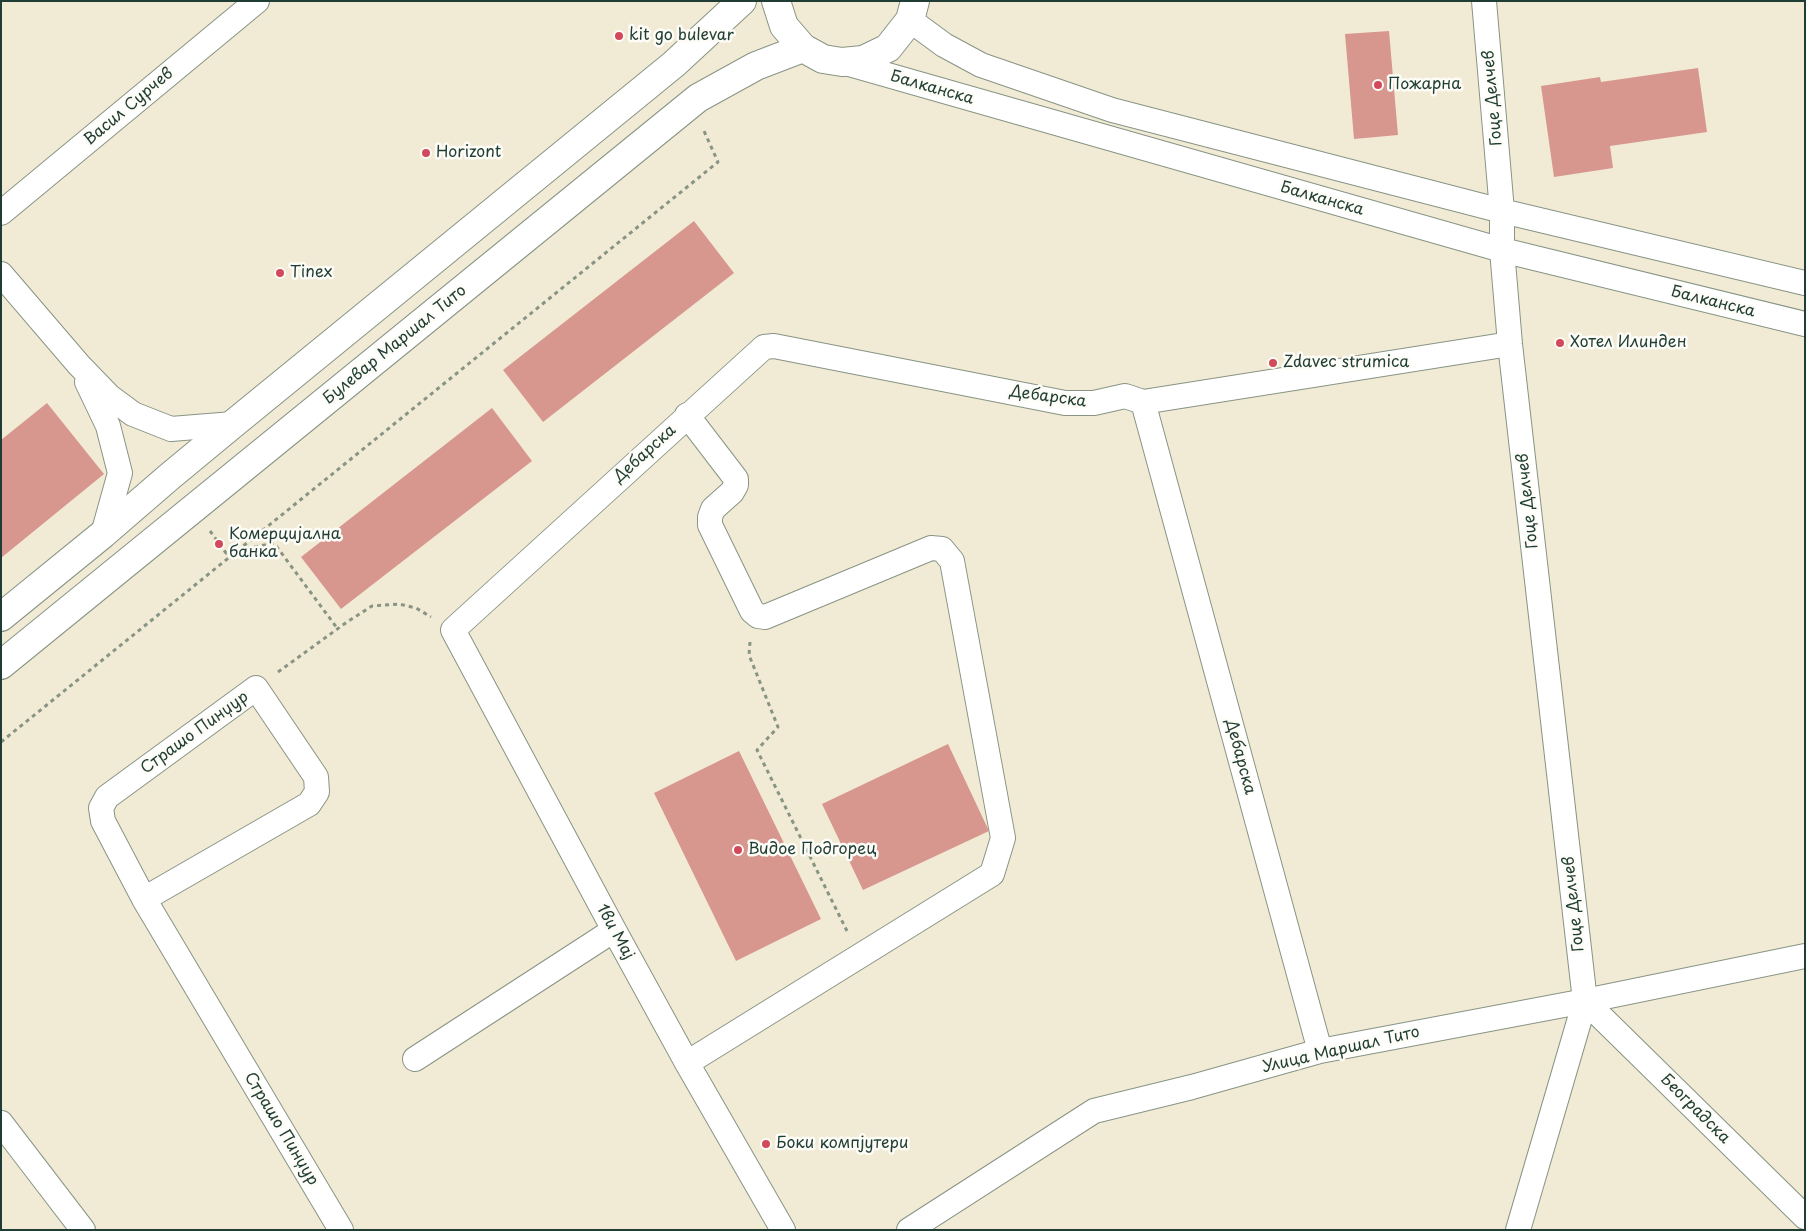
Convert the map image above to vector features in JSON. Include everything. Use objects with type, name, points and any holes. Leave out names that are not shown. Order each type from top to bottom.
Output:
[{"type":"main road","points":[[1,617],[103,534],[169,476],[674,64],[742,1]]},
{"type":"main road","points":[[776,1],[784,26],[802,48],[823,59],[842,62],[863,60],[888,48],[912,11]]},
{"type":"main road","name":"Булевар Маршал Тито","points":[[1,665],[698,98],[756,66],[802,48]]},
{"type":"street","name":"Васил Сурчев","points":[[1,213],[257,1]]},
{"type":"street","name":"Гоце Делчев","points":[[1484,1],[1502,211],[1502,250],[1510,344],[1584,1001]]},
{"type":"street","name":"Балканска","points":[[912,11],[944,44],[981,66],[1112,110],[1502,211],[1805,282]]},
{"type":"street","name":"Балканска","points":[[842,62],[1502,250],[1805,324]]},
{"type":"street","points":[[1,274],[79,365],[110,397],[133,414],[171,429],[233,424]]},
{"type":"street","points":[[1143,402],[1510,344]]},
{"type":"street","name":"Дебарска","points":[[453,630],[764,346],[774,346],[1066,403],[1094,403],[1125,396],[1143,402],[1320,1051]]},
{"type":"street","points":[[79,365],[108,426],[120,473],[103,534]]},
{"type":"street","points":[[687,415],[736,479],[736,485],[732,492],[713,509],[710,525],[752,611],[758,616],[765,617],[931,548],[942,549],[952,561],[1002,838],[992,874],[687,1063]]},
{"type":"street","name":"1ви Мај","points":[[453,630],[687,1063],[783,1230]]},
{"type":"street","name":"Страшо Пинџур","points":[[144,899],[309,804],[317,792],[316,777],[256,688],[107,797],[101,808],[103,821],[144,899],[341,1230]]},
{"type":"street","points":[[415,1058],[614,930]]},
{"type":"street","name":"Улица Маршал Тито","points":[[909,1230],[1094,1110],[1192,1087],[1320,1051],[1584,1001],[1805,956]]},
{"type":"street","points":[[1518,1230],[1584,1001]]},
{"type":"street","name":"Београдска","points":[[1584,1001],[1805,1217]]},
{"type":"street","points":[[1,1123],[79,1228]]},
{"type":"path","points":[[1,742],[718,162]]},
{"type":"path","points":[[194,508],[226,553],[274,543],[338,628]]},
{"type":"path","points":[[256,688],[338,628],[372,606],[399,604],[416,608],[453,630]]},
{"type":"path","points":[[752,611],[749,655],[778,727],[757,750],[859,957]]},
{"type":"building","points":[[1389,31],[1398,135],[1354,139],[1345,34]]},
{"type":"building","points":[[1698,68],[1707,132],[1610,146],[1613,168],[1554,177],[1541,86],[1600,77],[1601,82]]},
{"type":"building","points":[[694,221],[734,273],[543,422],[503,370]]},
{"type":"building","points":[[47,403],[104,474],[1,558],[1,440]]},
{"type":"building","points":[[492,408],[532,461],[341,609],[301,557]]},
{"type":"building","points":[[948,744],[989,831],[863,890],[822,804]]},
{"type":"building","points":[[739,751],[821,919],[736,961],[654,793]]},
{"type":"place","name":"kit go bulevar","points":[[619,36]]},
{"type":"place","name":"Пожарна","points":[[1378,85]]},
{"type":"place","name":"Horizont","points":[[426,153]]},
{"type":"place","name":"Tinex","points":[[280,273]]},
{"type":"place","name":"Хотел Илинден","points":[[1560,343]]},
{"type":"place","name":"Zdavec strumica","points":[[1273,363]]},
{"type":"place","name":"Комерцијална банка","points":[[219,544]]},
{"type":"place","name":"Видое Подгорец","points":[[738,850]]},
{"type":"place","name":"Боки компјутери","points":[[766,1144]]}]
